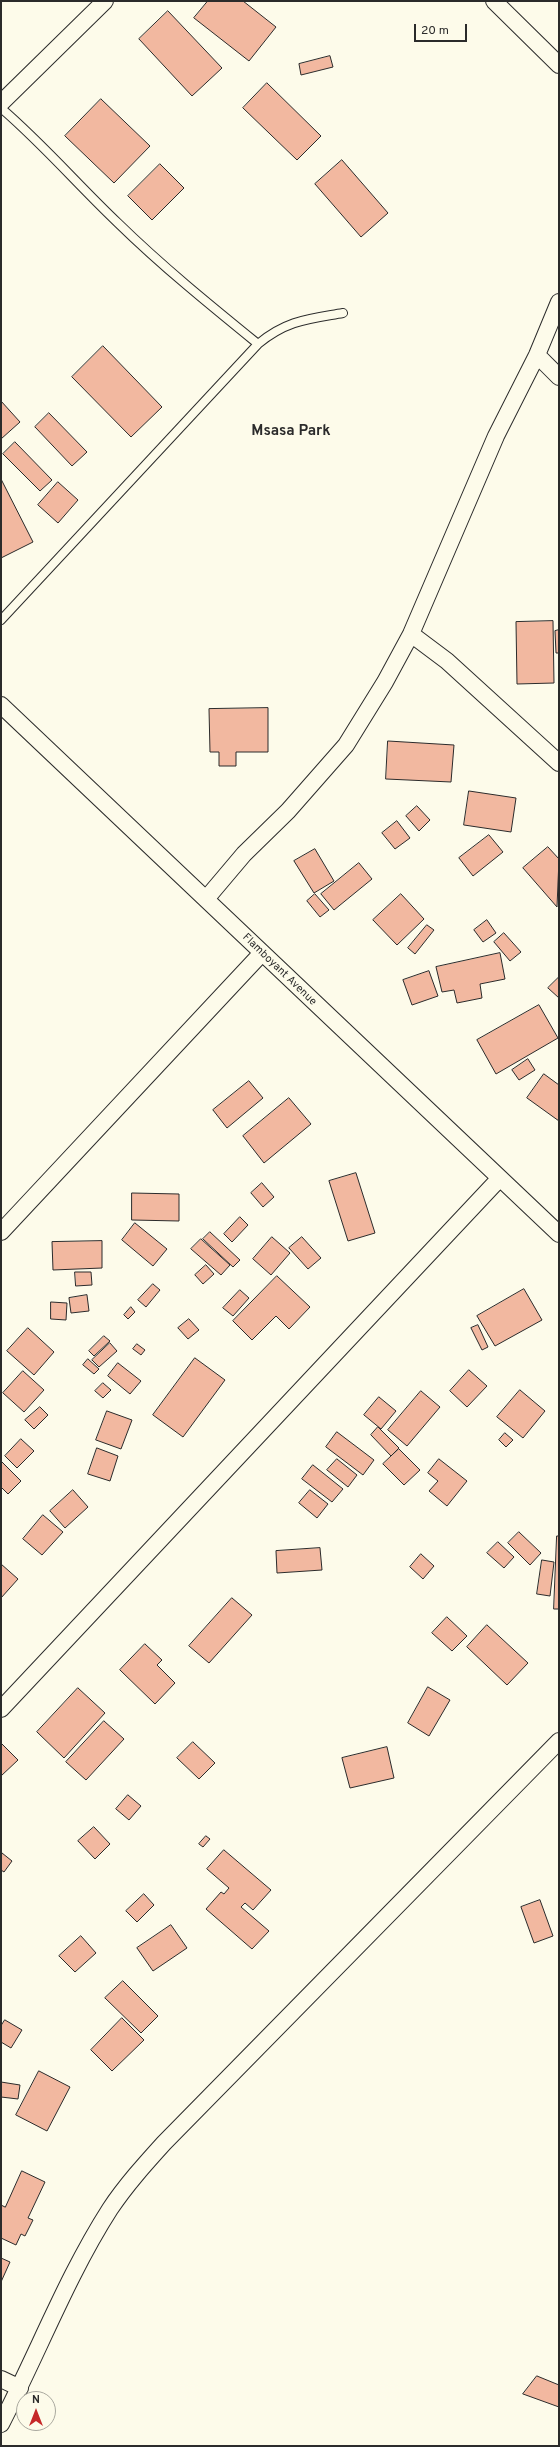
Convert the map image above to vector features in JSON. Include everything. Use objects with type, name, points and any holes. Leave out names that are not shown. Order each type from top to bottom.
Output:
[{"type":"street","points":[[1,103],[105,1]]},
{"type":"street","points":[[494,1],[559,65]]},
{"type":"street","points":[[206,899],[244,854],[288,811],[346,744],[411,634],[496,436],[537,355],[559,302]]},
{"type":"street","points":[[537,355],[559,377]]},
{"type":"street","points":[[411,634],[447,660],[559,763]]},
{"type":"street","name":"Flamboyant Avenue","points":[[1,705],[206,899],[261,954],[559,1234]]},
{"type":"street","points":[[1,1232],[261,954]]},
{"type":"street","points":[[1,1709],[500,1178]]},
{"type":"street","points":[[1,2424],[77,2270],[110,2209],[131,2179],[164,2143],[559,1741]]},
{"type":"street","points":[[1,2379],[20,2388]]},
{"type":"lane","points":[[1,108],[29,131],[117,222],[164,267],[258,344]]},
{"type":"lane","points":[[1,620],[258,344],[270,334],[291,323],[344,313]]},
{"type":"building","points":[[208,1],[243,1],[276,27],[249,61],[194,18]]},
{"type":"building","points":[[168,11],[222,68],[192,96],[139,39]]},
{"type":"building","points":[[330,56],[333,67],[301,75],[299,64]]},
{"type":"building","points":[[267,83],[321,136],[297,160],[243,108]]},
{"type":"building","points":[[101,99],[150,146],[114,183],[65,136]]},
{"type":"building","points":[[342,160],[388,213],[361,237],[315,184]]},
{"type":"building","points":[[160,164],[184,188],[152,220],[128,196]]},
{"type":"building","points":[[103,346],[162,407],[131,437],[72,377]]},
{"type":"building","points":[[1,401],[20,422],[1,439]]},
{"type":"building","points":[[49,413],[87,452],[72,466],[35,427]]},
{"type":"building","points":[[15,442],[52,480],[40,491],[3,454]]},
{"type":"building","points":[[1,479],[33,542],[1,558]]},
{"type":"building","points":[[58,482],[78,500],[58,523],[38,505]]},
{"type":"building","points":[[553,621],[554,683],[517,684],[516,622]]},
{"type":"building","points":[[559,630],[559,653],[556,653],[555,631]]},
{"type":"building","points":[[268,708],[268,752],[236,752],[236,766],[219,766],[219,752],[210,752],[209,709]]},
{"type":"building","points":[[388,741],[454,745],[451,782],[386,779]]},
{"type":"building","points":[[469,791],[516,798],[511,832],[464,825]]},
{"type":"building","points":[[417,806],[430,820],[419,831],[406,816]]},
{"type":"building","points":[[397,821],[410,838],[395,849],[382,833]]},
{"type":"building","points":[[489,835],[503,852],[473,876],[459,858]]},
{"type":"building","points":[[548,847],[559,859],[557,907],[523,868]]},
{"type":"building","points":[[315,849],[334,881],[314,893],[294,861]]},
{"type":"building","points":[[359,863],[372,879],[334,910],[321,894]]},
{"type":"building","points":[[315,894],[329,910],[320,917],[307,901]]},
{"type":"building","points":[[401,894],[424,919],[397,945],[373,920]]},
{"type":"building","points":[[487,920],[496,933],[483,942],[474,930]]},
{"type":"building","points":[[427,925],[434,930],[415,954],[408,948]]},
{"type":"building","points":[[504,933],[521,952],[510,961],[494,942]]},
{"type":"building","points":[[500,953],[505,979],[480,984],[482,998],[457,1003],[454,990],[442,992],[436,967]]},
{"type":"building","points":[[429,971],[438,996],[412,1005],[403,980]]},
{"type":"building","points":[[559,977],[559,998],[548,988]]},
{"type":"building","points":[[539,1005],[558,1038],[496,1074],[477,1040]]},
{"type":"building","points":[[528,1059],[535,1070],[519,1080],[512,1070]]},
{"type":"building","points":[[544,1074],[559,1085],[559,1121],[527,1098]]},
{"type":"building","points":[[249,1081],[263,1098],[227,1128],[213,1110]]},
{"type":"building","points":[[289,1098],[311,1124],[264,1163],[243,1136]]},
{"type":"building","points":[[356,1173],[375,1233],[348,1241],[329,1181]]},
{"type":"building","points":[[262,1183],[274,1197],[263,1207],[251,1193]]},
{"type":"building","points":[[132,1193],[179,1194],[179,1221],[132,1220]]},
{"type":"building","points":[[240,1217],[248,1225],[232,1242],[224,1234]]},
{"type":"building","points":[[135,1223],[167,1249],[153,1266],[122,1240]]},
{"type":"building","points":[[210,1232],[240,1260],[233,1267],[203,1239]]},
{"type":"building","points":[[272,1237],[290,1253],[271,1275],[253,1259]]},
{"type":"building","points":[[302,1237],[321,1258],[308,1269],[289,1248]]},
{"type":"building","points":[[201,1239],[230,1265],[221,1275],[191,1249]]},
{"type":"building","points":[[102,1241],[102,1268],[53,1270],[52,1242]]},
{"type":"building","points":[[206,1265],[214,1274],[203,1284],[195,1275]]},
{"type":"building","points":[[75,1272],[91,1272],[92,1285],[76,1286]]},
{"type":"building","points":[[277,1276],[310,1307],[289,1329],[276,1316],[252,1340],[233,1321]]},
{"type":"building","points":[[153,1284],[160,1290],[146,1307],[138,1300]]},
{"type":"building","points":[[524,1289],[542,1320],[495,1346],[477,1316]]},
{"type":"building","points":[[240,1290],[249,1298],[233,1316],[223,1308]]},
{"type":"building","points":[[87,1295],[89,1311],[71,1313],[69,1298]]},
{"type":"building","points":[[51,1302],[67,1303],[66,1320],[51,1319]]},
{"type":"building","points":[[131,1307],[135,1312],[128,1319],[124,1315]]},
{"type":"building","points":[[189,1319],[199,1330],[188,1339],[178,1328]]},
{"type":"building","points":[[478,1325],[488,1347],[482,1350],[471,1328]]},
{"type":"building","points":[[28,1328],[54,1352],[34,1375],[7,1351]]},
{"type":"building","points":[[104,1336],[110,1341],[94,1356],[89,1351]]},
{"type":"building","points":[[110,1343],[117,1351],[99,1367],[92,1360]]},
{"type":"building","points":[[137,1344],[145,1350],[141,1355],[133,1349]]},
{"type":"building","points":[[195,1358],[225,1380],[183,1437],[153,1415]]},
{"type":"building","points":[[88,1359],[99,1369],[94,1374],[83,1365]]},
{"type":"building","points":[[118,1363],[141,1381],[130,1394],[108,1376]]},
{"type":"building","points":[[469,1370],[487,1386],[467,1407],[450,1391]]},
{"type":"building","points":[[23,1371],[44,1390],[24,1412],[3,1393]]},
{"type":"building","points":[[103,1383],[111,1390],[103,1398],[95,1391]]},
{"type":"building","points":[[520,1390],[545,1411],[523,1438],[497,1417]]},
{"type":"building","points":[[421,1391],[440,1407],[407,1446],[388,1430]]},
{"type":"building","points":[[379,1397],[396,1411],[381,1429],[364,1415]]},
{"type":"building","points":[[40,1407],[48,1415],[34,1429],[25,1420]]},
{"type":"building","points":[[107,1411],[132,1420],[121,1449],[96,1440]]},
{"type":"building","points":[[378,1427],[399,1448],[391,1456],[371,1435]]},
{"type":"building","points":[[337,1432],[374,1460],[363,1475],[326,1447]]},
{"type":"building","points":[[505,1433],[513,1440],[506,1447],[499,1440]]},
{"type":"building","points":[[21,1439],[34,1451],[17,1468],[5,1456]]},
{"type":"building","points":[[97,1448],[118,1456],[110,1481],[88,1474]]},
{"type":"building","points":[[399,1449],[420,1470],[404,1485],[383,1464]]},
{"type":"building","points":[[337,1459],[357,1475],[348,1487],[327,1470]]},
{"type":"building","points":[[439,1459],[467,1481],[447,1506],[429,1491],[438,1481],[428,1473]]},
{"type":"building","points":[[1,1461],[21,1481],[8,1494],[1,1487]]},
{"type":"building","points":[[313,1465],[343,1489],[332,1502],[302,1479]]},
{"type":"building","points":[[73,1490],[88,1507],[65,1528],[50,1511]]},
{"type":"building","points":[[310,1490],[328,1504],[317,1518],[299,1503]]},
{"type":"building","points":[[43,1515],[63,1532],[42,1555],[23,1539]]},
{"type":"building","points":[[519,1532],[541,1553],[530,1565],[508,1543]]},
{"type":"building","points":[[557,1536],[559,1536],[559,1609],[554,1609]]},
{"type":"building","points":[[498,1542],[514,1557],[504,1568],[487,1553]]},
{"type":"building","points":[[320,1548],[322,1570],[277,1573],[276,1551]]},
{"type":"building","points":[[421,1554],[434,1566],[423,1579],[410,1567]]},
{"type":"building","points":[[542,1560],[554,1562],[550,1596],[537,1594]]},
{"type":"building","points":[[1,1564],[18,1579],[1,1598]]},
{"type":"building","points":[[232,1598],[252,1615],[209,1663],[189,1646]]},
{"type":"building","points":[[447,1617],[467,1636],[452,1651],[432,1633]]},
{"type":"building","points":[[487,1625],[528,1663],[507,1685],[467,1647]]},
{"type":"building","points":[[145,1644],[162,1660],[157,1665],[175,1683],[155,1704],[120,1670]]},
{"type":"building","points":[[428,1687],[450,1700],[429,1736],[408,1723]]},
{"type":"building","points":[[78,1688],[105,1713],[64,1758],[37,1732]]},
{"type":"building","points":[[104,1721],[124,1739],[86,1780],[66,1762]]},
{"type":"building","points":[[193,1742],[215,1763],[199,1779],[177,1758]]},
{"type":"building","points":[[1,1743],[18,1760],[1,1776]]},
{"type":"building","points":[[387,1747],[394,1778],[350,1788],[342,1758]]},
{"type":"building","points":[[128,1795],[141,1806],[129,1820],[116,1809]]},
{"type":"building","points":[[94,1827],[110,1844],[95,1859],[78,1841]]},
{"type":"building","points":[[206,1836],[210,1839],[203,1847],[199,1844]]},
{"type":"building","points":[[224,1850],[271,1890],[253,1910],[245,1903],[241,1907],[269,1931],[252,1949],[206,1909],[221,1892],[224,1894],[229,1888],[207,1869]]},
{"type":"building","points":[[2,1853],[12,1861],[4,1872],[1,1870]]},
{"type":"building","points":[[144,1894],[154,1905],[137,1922],[126,1911]]},
{"type":"building","points":[[540,1900],[553,1936],[534,1943],[521,1907]]},
{"type":"building","points":[[171,1925],[187,1948],[153,1971],[137,1948]]},
{"type":"building","points":[[81,1936],[96,1953],[75,1972],[59,1956]]},
{"type":"building","points":[[123,1981],[158,2016],[141,2033],[105,1998]]},
{"type":"building","points":[[122,2018],[144,2040],[112,2071],[91,2050]]},
{"type":"building","points":[[5,2020],[22,2030],[11,2048],[1,2042],[1,2026]]},
{"type":"building","points":[[39,2071],[70,2087],[47,2131],[16,2115]]},
{"type":"building","points":[[1,2082],[20,2085],[18,2099],[1,2097]]},
{"type":"building","points":[[22,2171],[45,2182],[28,2218],[33,2220],[25,2236],[21,2234],[16,2245],[1,2238],[1,2205],[5,2207]]},
{"type":"building","points":[[1,2258],[10,2262],[1,2282]]},
{"type":"building","points":[[537,2376],[559,2385],[559,2407],[523,2394]]},
{"type":"district","name":"Msasa Park","points":[[291,432]]}]
